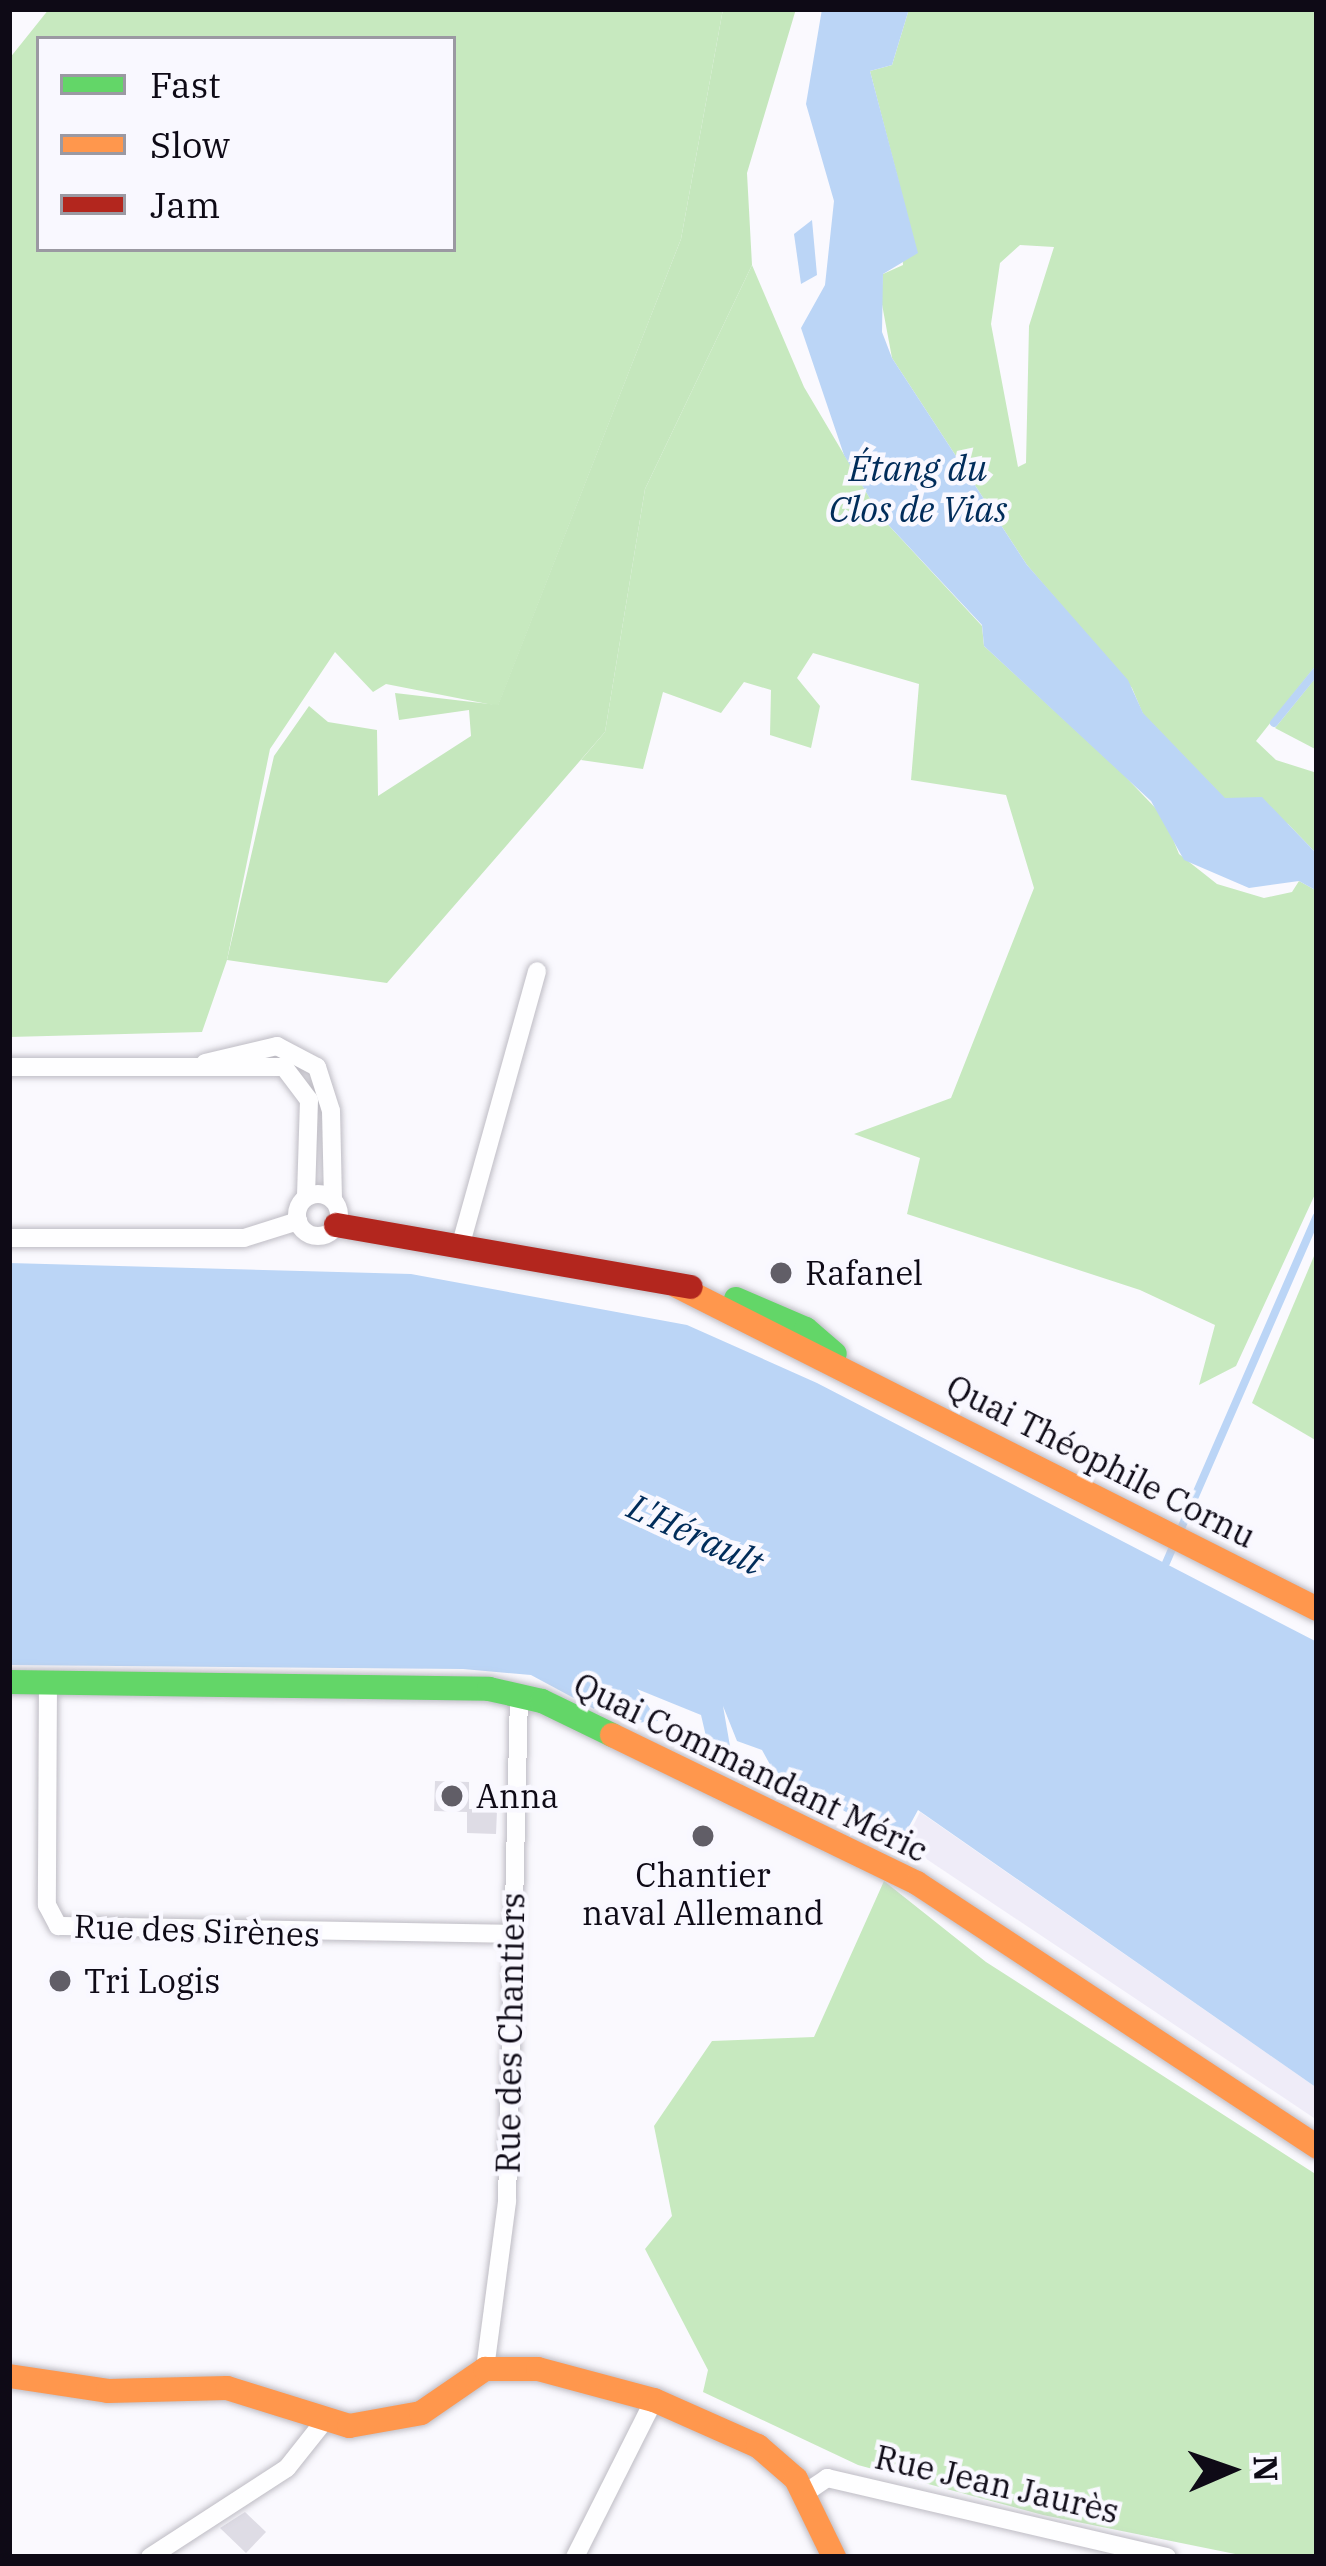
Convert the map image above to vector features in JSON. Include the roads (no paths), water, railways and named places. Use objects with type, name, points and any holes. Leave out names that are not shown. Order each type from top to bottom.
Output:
[{"type":"street","points":[[462,1240],[537,971]]},
{"type":"street","points":[[200,1064],[277,1046],[317,1067],[331,1111],[336,1226],[319,1236],[298,1221]]},
{"type":"street","points":[[9,1066],[278,1066],[299,1079],[310,1112],[306,1197],[298,1221]]},
{"type":"street","points":[[306,1197],[333,1199]]},
{"type":"street","points":[[9,1238],[244,1238],[298,1221]]},
{"type":"street","name":"Quai Théophile Cornu","points":[[336,1226],[462,1240],[676,1286],[784,1318],[855,1372],[1317,1609]]},
{"type":"street","name":"Quai Commandant Méric","points":[[9,1682],[519,1694],[615,1731],[917,1883],[1317,2147]]},
{"type":"street","name":"Rue des Sirènes","points":[[48,1682],[54,1924],[512,1934]]},
{"type":"street","name":"Rue des Chantiers","points":[[485,2369],[507,2201],[519,1694]]},
{"type":"street","points":[[9,2376],[108,2391],[227,2388],[322,2424],[421,2413],[485,2369],[538,2369],[654,2399],[758,2446],[805,2492],[834,2557]]},
{"type":"street","points":[[575,2557],[654,2399]]},
{"type":"street","points":[[150,2557],[286,2468],[322,2424]]},
{"type":"street","name":"Rue Jean Jaurès","points":[[805,2492],[827,2478],[1167,2557]]},
{"type":"water","name":"Étang du Clos de Vias","points":[[822,9],[909,9],[892,65],[870,71],[918,253],[883,274],[882,332],[892,358],[1027,565],[1128,680],[1143,713],[1225,798],[1262,797],[1317,854],[1317,891],[1299,881],[1249,888],[1184,860],[1151,801],[984,646],[982,625],[881,517],[844,455],[801,328],[825,285],[834,201],[806,104]]},
{"type":"water","points":[[812,220],[817,275],[801,284],[794,234]]},
{"type":"water","name":"L'Hérault","points":[[9,1263],[411,1274],[687,1325],[817,1383],[1317,1642],[1317,2088],[918,1810],[900,1843],[773,1770],[762,1750],[737,1741],[723,1706],[734,1769],[711,1758],[701,1715],[637,1689],[658,1721],[634,1723],[606,1688],[594,1709],[531,1675],[463,1669],[9,1665]]},
{"type":"waterway","points":[[1274,723],[1317,670]]},
{"type":"waterway","points":[[1166,1563],[1317,1216]]},
{"type":"place","name":"Rafanel","points":[[781,1273]]},
{"type":"place","name":"Anna","points":[[452,1796]]},
{"type":"place","name":"Chantier naval Allemand","points":[[703,1836]]},
{"type":"place","name":"Tri Logis","points":[[60,1981]]}]
